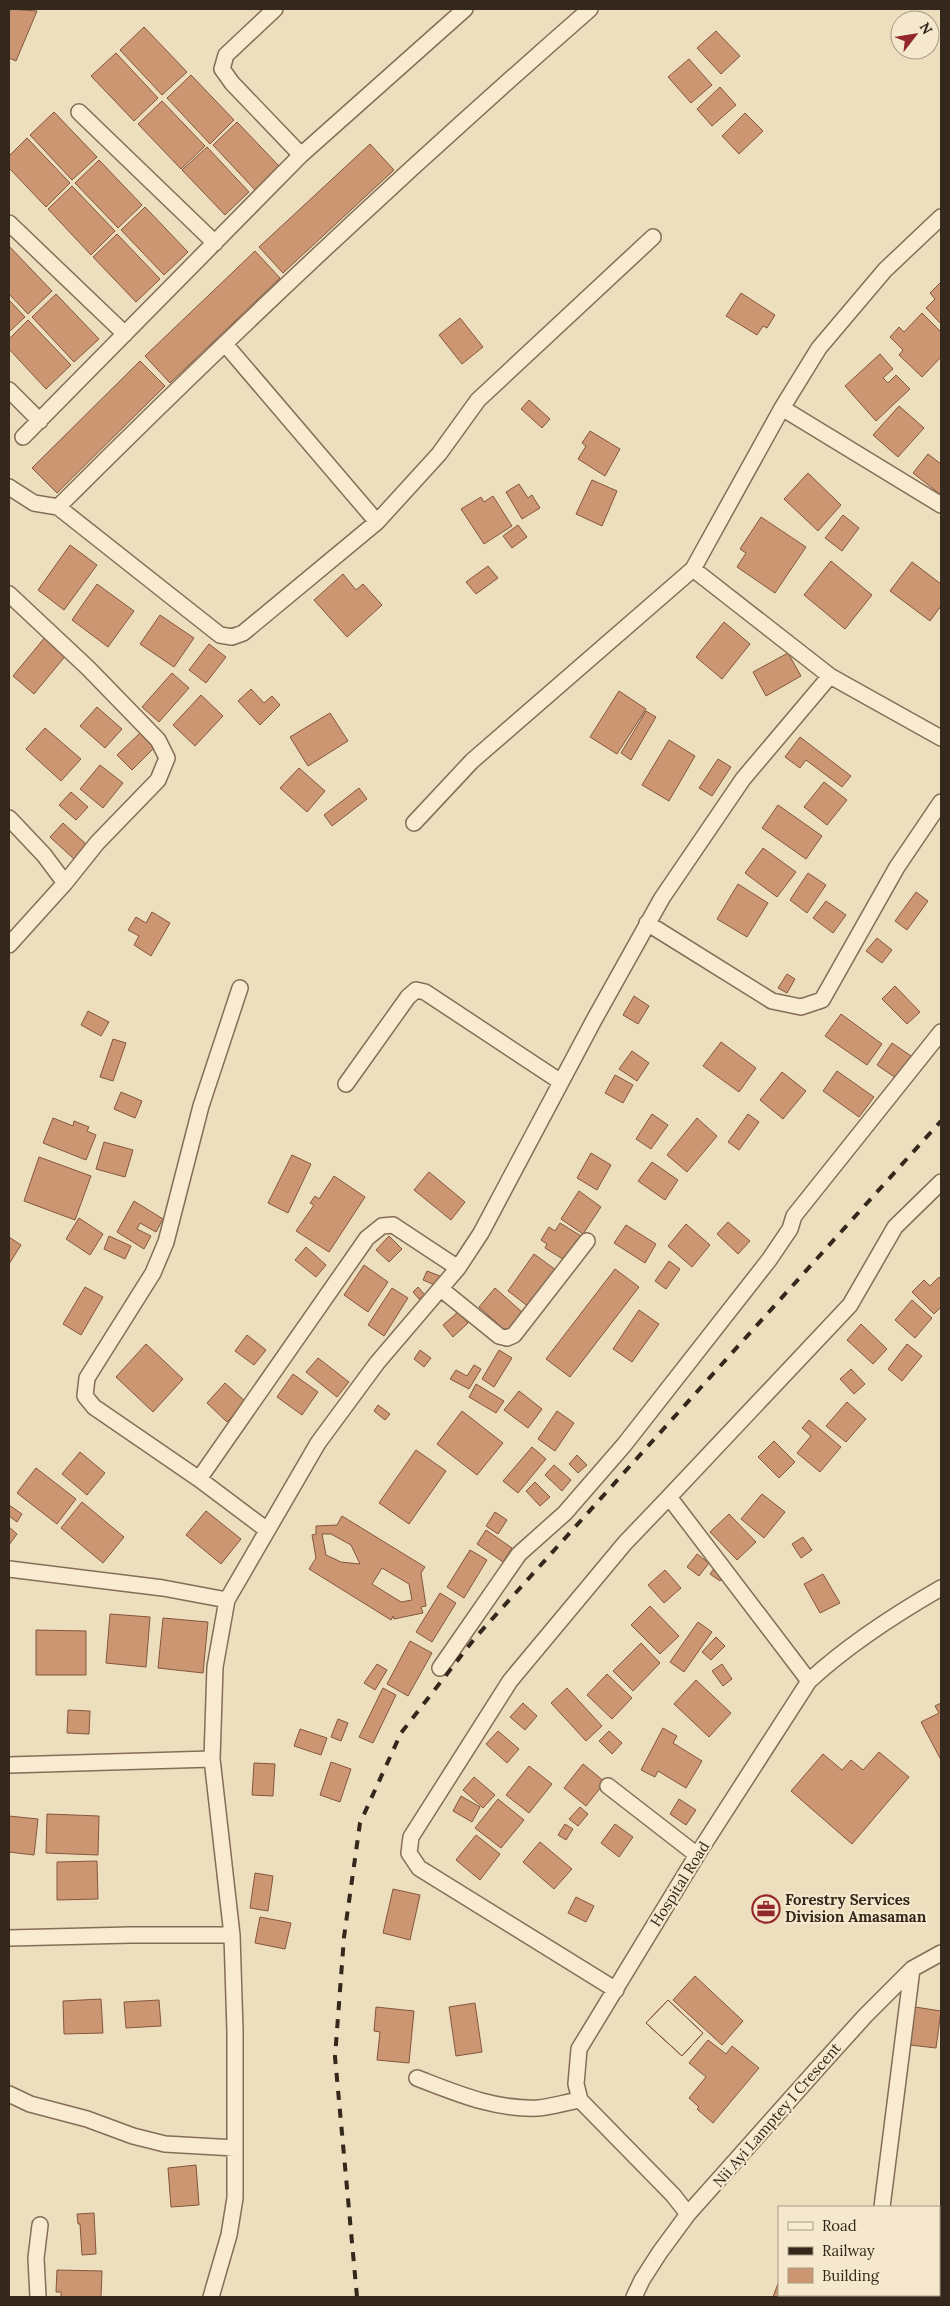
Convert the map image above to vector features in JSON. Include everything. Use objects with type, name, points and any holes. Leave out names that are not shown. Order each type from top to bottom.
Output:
[{"type":"street","points":[[275,9],[226,55],[222,69],[232,83],[301,156]]},
{"type":"street","points":[[23,437],[301,156],[465,9]]},
{"type":"street","points":[[58,506],[177,388],[359,216],[590,9]]},
{"type":"street","points":[[79,112],[215,243]]},
{"type":"street","points":[[414,823],[472,761],[693,569],[782,408],[819,348],[885,270],[941,217]]},
{"type":"street","points":[[9,223],[125,334]]},
{"type":"street","points":[[9,487],[34,503],[58,506],[220,635],[232,637],[243,633],[377,522],[439,454],[478,400],[653,237]]},
{"type":"street","points":[[225,344],[377,522]]},
{"type":"street","points":[[9,390],[40,421]]},
{"type":"street","points":[[782,408],[941,505]]},
{"type":"street","points":[[693,569],[830,676],[941,738]]},
{"type":"street","points":[[9,594],[95,674],[158,740],[167,758],[158,780],[98,844],[9,945]]},
{"type":"street","points":[[211,2297],[230,2235],[235,2198],[235,2031],[232,1935],[212,1759],[215,1667],[227,1600],[318,1443],[377,1363],[458,1268],[481,1233],[662,898],[743,779],[830,676]]},
{"type":"street","points":[[647,923],[772,1001],[801,1007],[822,1000],[897,867],[941,802]]},
{"type":"street","points":[[9,818],[44,855],[65,883]]},
{"type":"street","points":[[240,988],[201,1106],[166,1242],[153,1273],[87,1378],[85,1396],[94,1407],[198,1479],[267,1530]]},
{"type":"street","points":[[346,1084],[408,996],[416,990],[425,992],[561,1082]]},
{"type":"street","points":[[440,1668],[519,1554],[565,1513],[624,1445],[769,1260],[790,1229],[794,1216],[941,1032]]},
{"type":"street","points":[[616,1990],[419,1868],[409,1853],[411,1837],[510,1681],[625,1543],[850,1305],[895,1227],[941,1182]]},
{"type":"street","points":[[198,1479],[367,1238],[382,1226],[392,1225],[458,1268]]},
{"type":"street","points":[[440,1288],[500,1336],[507,1338],[514,1335],[587,1241]]},
{"type":"street","points":[[669,1497],[809,1681]]},
{"type":"street","points":[[9,1568],[164,1588],[227,1600]]},
{"type":"street","name":"Hospital Road","points":[[580,2100],[576,2084],[579,2049],[697,1855],[809,1681],[831,1661],[870,1632],[941,1588]]},
{"type":"street","points":[[9,1764],[212,1759]]},
{"type":"street","points":[[608,1786],[697,1855]]},
{"type":"street","points":[[9,1938],[130,1934],[232,1935]]},
{"type":"street","name":"Nii Ayi Lamptey I Crescent","points":[[634,2297],[660,2252],[688,2214],[864,2016],[912,1969],[941,1952]]},
{"type":"street","points":[[882,2206],[912,1969]]},
{"type":"street","points":[[417,2078],[477,2100],[506,2107],[540,2108],[580,2100],[673,2195],[688,2214]]},
{"type":"street","points":[[9,2094],[30,2104],[87,2119],[133,2136],[164,2144],[235,2148]]},
{"type":"street","points":[[38,2297],[36,2258],[40,2225]]},
{"type":"building","points":[[9,9],[37,11],[16,61],[9,58]]},
{"type":"building","points":[[144,27],[187,72],[162,95],[120,50]]},
{"type":"building","points":[[716,31],[740,56],[721,74],[697,48]]},
{"type":"building","points":[[116,53],[158,98],[134,121],[91,76]]},
{"type":"building","points":[[689,59],[712,85],[691,103],[668,77]]},
{"type":"building","points":[[191,75],[234,120],[210,144],[167,98]]},
{"type":"building","points":[[720,87],[736,105],[712,126],[697,109]]},
{"type":"building","points":[[162,101],[205,146],[181,169],[138,124]]},
{"type":"building","points":[[54,112],[97,157],[72,180],[30,135]]},
{"type":"building","points":[[745,113],[763,131],[739,154],[722,136]]},
{"type":"building","points":[[237,122],[280,167],[255,190],[213,145]]},
{"type":"building","points":[[27,138],[70,183],[46,207],[9,168],[9,156]]},
{"type":"building","points":[[370,144],[394,170],[283,273],[259,247]]},
{"type":"building","points":[[207,147],[249,192],[225,215],[182,170]]},
{"type":"building","points":[[99,160],[142,205],[118,228],[75,183]]},
{"type":"building","points":[[72,186],[115,231],[91,255],[48,209]]},
{"type":"building","points":[[145,207],[188,252],[164,275],[121,230]]},
{"type":"building","points":[[117,234],[160,279],[136,302],[93,257]]},
{"type":"building","points":[[9,246],[52,291],[28,314],[9,294]]},
{"type":"building","points":[[255,251],[280,278],[170,383],[145,356]]},
{"type":"building","points":[[941,282],[941,324],[926,308],[935,299],[930,293]]},
{"type":"building","points":[[741,293],[775,315],[767,328],[763,326],[757,335],[726,316]]},
{"type":"building","points":[[56,294],[99,339],[74,362],[32,317]]},
{"type":"building","points":[[9,300],[25,317],[9,332]]},
{"type":"building","points":[[922,313],[941,332],[941,357],[922,377],[899,355],[903,350],[890,337],[899,327],[904,332]]},
{"type":"building","points":[[460,318],[483,347],[462,364],[439,335]]},
{"type":"building","points":[[28,320],[71,365],[46,389],[9,349],[9,339]]},
{"type":"building","points":[[880,354],[893,369],[883,378],[888,383],[896,375],[910,389],[876,421],[845,386]]},
{"type":"building","points":[[140,361],[165,386],[57,493],[32,468]]},
{"type":"building","points":[[529,400],[550,419],[542,428],[521,409]]},
{"type":"building","points":[[899,406],[924,428],[898,457],[873,435]]},
{"type":"building","points":[[590,431],[620,449],[605,476],[578,459],[586,446],[582,443]]},
{"type":"building","points":[[928,454],[941,464],[941,495],[913,473]]},
{"type":"building","points":[[808,473],[841,505],[818,531],[784,499]]},
{"type":"building","points":[[592,480],[617,491],[602,526],[576,514]]},
{"type":"building","points":[[519,484],[528,498],[532,495],[540,508],[522,519],[506,492]]},
{"type":"building","points":[[493,496],[512,526],[484,544],[461,509],[481,497],[484,502]]},
{"type":"building","points":[[843,515],[859,528],[842,551],[825,538]]},
{"type":"building","points":[[761,517],[806,547],[775,593],[737,567],[746,553],[740,549]]},
{"type":"building","points":[[518,525],[527,537],[512,548],[503,536]]},
{"type":"building","points":[[70,545],[97,565],[64,610],[38,590]]},
{"type":"building","points":[[831,561],[872,595],[845,629],[804,595]]},
{"type":"building","points":[[912,562],[941,584],[941,606],[930,621],[890,591]]},
{"type":"building","points":[[488,566],[498,578],[476,594],[466,582]]},
{"type":"building","points":[[343,574],[356,590],[363,584],[382,605],[347,637],[314,600]]},
{"type":"building","points":[[97,584],[134,611],[108,647],[72,620]]},
{"type":"building","points":[[160,615],[194,638],[174,667],[140,644]]},
{"type":"building","points":[[724,622],[750,644],[722,679],[696,657]]},
{"type":"building","points":[[46,636],[67,654],[34,694],[13,676]]},
{"type":"building","points":[[209,644],[226,657],[206,683],[189,670]]},
{"type":"building","points":[[788,653],[801,676],[766,696],[753,672]]},
{"type":"building","points":[[172,673],[189,688],[159,722],[142,707]]},
{"type":"building","points":[[251,689],[264,703],[272,696],[280,705],[260,725],[238,701]]},
{"type":"building","points":[[619,691],[646,709],[617,754],[590,737]]},
{"type":"building","points":[[201,695],[223,716],[195,746],[173,725]]},
{"type":"building","points":[[97,707],[122,729],[105,748],[80,726]]},
{"type":"building","points":[[646,711],[656,717],[631,760],[621,753]]},
{"type":"building","points":[[330,713],[348,741],[308,766],[290,737]]},
{"type":"building","points":[[45,728],[81,759],[61,781],[26,749]]},
{"type":"building","points":[[140,733],[154,748],[132,770],[117,755]]},
{"type":"building","points":[[800,737],[851,776],[842,787],[806,760],[800,768],[785,757]]},
{"type":"building","points":[[669,740],[695,756],[669,801],[642,785]]},
{"type":"building","points":[[718,759],[731,767],[712,796],[699,788]]},
{"type":"building","points":[[100,765],[123,783],[103,808],[80,789]]},
{"type":"building","points":[[299,768],[325,791],[307,812],[280,788]]},
{"type":"building","points":[[824,782],[847,800],[827,825],[804,807]]},
{"type":"building","points":[[359,788],[367,799],[332,826],[324,815]]},
{"type":"building","points":[[71,792],[88,807],[76,820],[59,805]]},
{"type":"building","points":[[778,805],[822,836],[806,859],[762,828]]},
{"type":"building","points":[[63,823],[87,845],[74,859],[50,837]]},
{"type":"building","points":[[763,848],[796,872],[777,897],[745,873]]},
{"type":"building","points":[[808,873],[826,885],[807,913],[790,900]]},
{"type":"building","points":[[738,884],[768,903],[747,937],[717,919]]},
{"type":"building","points":[[916,892],[928,901],[907,930],[895,921]]},
{"type":"building","points":[[826,901],[846,915],[833,933],[813,918]]},
{"type":"building","points":[[152,912],[170,923],[151,956],[134,945],[139,936],[128,930],[136,917],[146,923]]},
{"type":"building","points":[[877,938],[892,950],[882,963],[866,951]]},
{"type":"building","points":[[787,974],[795,979],[787,993],[778,988]]},
{"type":"building","points":[[895,986],[920,1012],[907,1024],[882,999]]},
{"type":"building","points":[[634,996],[649,1006],[638,1024],[623,1015]]},
{"type":"building","points":[[88,1011],[109,1022],[101,1036],[81,1025]]},
{"type":"building","points":[[841,1014],[882,1044],[867,1065],[825,1036]]},
{"type":"building","points":[[113,1039],[126,1043],[113,1081],[100,1077]]},
{"type":"building","points":[[721,1042],[756,1068],[739,1092],[703,1066]]},
{"type":"building","points":[[892,1043],[911,1056],[896,1078],[877,1065]]},
{"type":"building","points":[[632,1051],[649,1063],[637,1081],[619,1069]]},
{"type":"building","points":[[837,1071],[874,1097],[859,1117],[823,1091]]},
{"type":"building","points":[[782,1072],[806,1091],[783,1119],[760,1100]]},
{"type":"building","points":[[615,1075],[633,1085],[623,1103],[605,1093]]},
{"type":"building","points":[[121,1092],[142,1101],[135,1118],[114,1109]]},
{"type":"building","points":[[652,1114],[668,1125],[651,1149],[636,1139]]},
{"type":"building","points":[[748,1114],[759,1122],[739,1150],[728,1142]]},
{"type":"building","points":[[53,1118],[73,1126],[74,1121],[89,1127],[87,1131],[96,1135],[86,1160],[43,1143]]},
{"type":"building","points":[[697,1118],[717,1136],[687,1172],[667,1155]]},
{"type":"building","points":[[104,1142],[133,1150],[125,1177],[96,1169]]},
{"type":"building","points":[[591,1153],[611,1165],[597,1190],[577,1178]]},
{"type":"building","points":[[292,1155],[311,1164],[288,1213],[268,1203]]},
{"type":"building","points":[[39,1157],[91,1176],[75,1220],[24,1201]]},
{"type":"building","points":[[652,1162],[678,1180],[665,1200],[638,1181]]},
{"type":"building","points":[[429,1172],[465,1202],[451,1220],[414,1190]]},
{"type":"building","points":[[334,1176],[365,1197],[329,1252],[296,1231],[314,1205],[310,1203],[315,1196],[319,1199]]},
{"type":"building","points":[[579,1191],[601,1207],[583,1234],[561,1219]]},
{"type":"building","points":[[134,1201],[163,1219],[156,1232],[140,1223],[137,1229],[151,1236],[144,1249],[117,1232]]},
{"type":"building","points":[[79,1218],[103,1234],[90,1255],[66,1239]]},
{"type":"building","points":[[728,1222],[750,1241],[738,1254],[717,1234]]},
{"type":"building","points":[[560,1223],[581,1236],[566,1261],[545,1248],[547,1244],[541,1240],[549,1227],[555,1231]]},
{"type":"building","points":[[686,1224],[710,1245],[692,1267],[668,1246]]},
{"type":"building","points":[[626,1225],[656,1244],[645,1263],[614,1243]]},
{"type":"building","points":[[109,1236],[131,1246],[125,1259],[104,1249]]},
{"type":"building","points":[[389,1236],[402,1249],[389,1262],[376,1250]]},
{"type":"building","points":[[9,1237],[21,1245],[9,1264]]},
{"type":"building","points":[[306,1247],[326,1265],[316,1277],[295,1260]]},
{"type":"building","points":[[534,1254],[556,1270],[529,1307],[508,1291]]},
{"type":"building","points":[[669,1261],[680,1269],[666,1289],[655,1281]]},
{"type":"building","points":[[364,1265],[388,1282],[368,1312],[344,1295]]},
{"type":"building","points":[[615,1269],[639,1287],[570,1377],[546,1359]]},
{"type":"building","points":[[427,1271],[440,1276],[437,1286],[423,1280]]},
{"type":"building","points":[[939,1277],[941,1280],[941,1310],[940,1308],[934,1314],[912,1292],[924,1280],[930,1286]]},
{"type":"building","points":[[85,1287],[103,1297],[81,1335],[63,1324]]},
{"type":"building","points":[[418,1287],[425,1295],[419,1299],[413,1292]]},
{"type":"building","points":[[392,1288],[408,1298],[384,1336],[368,1325]]},
{"type":"building","points":[[495,1288],[523,1313],[507,1332],[479,1307]]},
{"type":"building","points":[[912,1300],[932,1318],[915,1338],[895,1320]]},
{"type":"building","points":[[639,1310],[659,1324],[632,1362],[613,1349]]},
{"type":"building","points":[[458,1312],[468,1323],[453,1337],[443,1325]]},
{"type":"building","points":[[861,1324],[887,1349],[873,1364],[847,1340]]},
{"type":"building","points":[[247,1335],[266,1350],[254,1365],[235,1351]]},
{"type":"building","points":[[146,1344],[183,1379],[153,1412],[116,1377]]},
{"type":"building","points":[[907,1344],[922,1356],[902,1381],[888,1369]]},
{"type":"building","points":[[420,1350],[431,1358],[424,1367],[414,1359]]},
{"type":"building","points":[[499,1350],[512,1358],[494,1387],[482,1379]]},
{"type":"building","points":[[318,1358],[349,1382],[337,1397],[306,1372]]},
{"type":"building","points":[[474,1365],[481,1369],[469,1389],[450,1379],[456,1370],[467,1376]]},
{"type":"building","points":[[851,1369],[865,1384],[854,1394],[840,1379]]},
{"type":"building","points":[[293,1374],[318,1392],[302,1415],[277,1397]]},
{"type":"building","points":[[225,1383],[246,1402],[227,1422],[207,1403]]},
{"type":"building","points":[[476,1384],[504,1401],[496,1413],[469,1397]]},
{"type":"building","points":[[519,1391],[542,1409],[528,1428],[504,1410]]},
{"type":"building","points":[[847,1402],[866,1419],[846,1442],[826,1426]]},
{"type":"building","points":[[378,1405],[390,1414],[385,1420],[374,1411]]},
{"type":"building","points":[[462,1411],[503,1443],[477,1475],[437,1444]]},
{"type":"building","points":[[557,1411],[574,1423],[555,1451],[538,1439]]},
{"type":"building","points":[[809,1420],[841,1447],[820,1472],[797,1453],[811,1436],[802,1428]]},
{"type":"building","points":[[774,1441],[795,1462],[779,1478],[758,1457]]},
{"type":"building","points":[[532,1447],[546,1459],[518,1493],[503,1481]]},
{"type":"building","points":[[416,1450],[446,1471],[409,1524],[379,1503]]},
{"type":"building","points":[[80,1452],[105,1473],[87,1495],[62,1474]]},
{"type":"building","points":[[577,1455],[587,1465],[578,1473],[569,1464]]},
{"type":"building","points":[[554,1465],[571,1480],[562,1491],[545,1475]]},
{"type":"building","points":[[36,1468],[76,1499],[57,1524],[17,1493]]},
{"type":"building","points":[[535,1482],[550,1497],[540,1506],[526,1491]]},
{"type":"building","points":[[762,1494],[785,1512],[764,1538],[741,1519]]},
{"type":"building","points":[[82,1502],[124,1537],[103,1563],[61,1528]]},
{"type":"building","points":[[9,1505],[22,1514],[17,1522],[9,1516]]},
{"type":"building","points":[[206,1511],[241,1539],[221,1564],[186,1535]]},
{"type":"building","points":[[495,1512],[507,1520],[498,1534],[486,1526]]},
{"type":"building","points":[[729,1514],[756,1542],[737,1560],[710,1532]]},
{"type":"building","points":[[342,1516],[425,1567],[421,1573],[426,1606],[421,1607],[423,1613],[394,1619],[393,1616],[391,1620],[309,1569],[316,1558],[312,1535],[316,1534],[316,1526],[337,1525]],"holes":[[[322,1534],[331,1534],[351,1545],[360,1564],[341,1562],[326,1555]],[[382,1568],[409,1584],[412,1600],[401,1602],[372,1584]]]},
{"type":"building","points":[[9,1527],[17,1534],[9,1545]]},
{"type":"building","points":[[486,1530],[512,1548],[503,1562],[477,1544]]},
{"type":"building","points":[[803,1537],[812,1550],[801,1558],[792,1544]]},
{"type":"building","points":[[470,1550],[487,1560],[464,1598],[447,1587]]},
{"type":"building","points":[[697,1554],[709,1563],[699,1576],[687,1567]]},
{"type":"building","points":[[716,1566],[725,1574],[720,1581],[710,1574]]},
{"type":"building","points":[[665,1570],[681,1588],[664,1603],[648,1585]]},
{"type":"building","points":[[823,1574],[840,1603],[820,1613],[804,1584]]},
{"type":"building","points":[[440,1593],[456,1603],[432,1642],[416,1632]]},
{"type":"building","points":[[650,1606],[679,1636],[660,1654],[631,1625]]},
{"type":"building","points":[[110,1614],[150,1617],[146,1667],[106,1663]]},
{"type":"building","points":[[163,1618],[208,1622],[203,1673],[158,1668]]},
{"type":"building","points":[[698,1622],[712,1632],[684,1672],[670,1662]]},
{"type":"building","points":[[36,1630],[86,1631],[86,1675],[36,1675]]},
{"type":"building","points":[[716,1637],[725,1646],[711,1660],[702,1652]]},
{"type":"building","points":[[410,1641],[432,1653],[408,1696],[387,1684]]},
{"type":"building","points":[[641,1643],[660,1663],[633,1691],[613,1671]]},
{"type":"building","points":[[377,1664],[387,1670],[375,1690],[364,1683]]},
{"type":"building","points":[[722,1664],[732,1679],[723,1686],[712,1671]]},
{"type":"building","points":[[607,1674],[632,1698],[612,1719],[587,1695]]},
{"type":"building","points":[[696,1680],[731,1713],[709,1737],[674,1704]]},
{"type":"building","points":[[383,1688],[396,1695],[373,1743],[359,1737]]},
{"type":"building","points":[[567,1688],[602,1726],[586,1741],[551,1703]]},
{"type":"building","points":[[523,1703],[537,1716],[525,1730],[510,1717]]},
{"type":"building","points":[[941,1703],[941,1760],[921,1722],[939,1713],[935,1706]]},
{"type":"building","points":[[68,1710],[90,1711],[89,1734],[67,1733]]},
{"type":"building","points":[[338,1719],[348,1723],[341,1741],[331,1737]]},
{"type":"building","points":[[663,1728],[677,1736],[673,1743],[702,1761],[686,1788],[658,1771],[655,1777],[641,1770]]},
{"type":"building","points":[[300,1729],[327,1738],[321,1755],[294,1746]]},
{"type":"building","points":[[498,1731],[519,1749],[507,1763],[486,1744]]},
{"type":"building","points":[[609,1731],[622,1743],[612,1754],[599,1741]]},
{"type":"building","points":[[879,1752],[909,1777],[852,1844],[791,1791],[823,1754],[842,1770],[851,1760],[863,1770]]},
{"type":"building","points":[[331,1762],[351,1769],[340,1802],[320,1795]]},
{"type":"building","points":[[254,1763],[275,1764],[273,1796],[252,1795]]},
{"type":"building","points":[[583,1764],[605,1782],[586,1806],[564,1788]]},
{"type":"building","points":[[529,1766],[552,1784],[529,1813],[506,1795]]},
{"type":"building","points":[[474,1777],[495,1795],[483,1808],[463,1790]]},
{"type":"building","points":[[461,1796],[480,1807],[472,1822],[453,1811]]},
{"type":"building","points":[[498,1799],[524,1820],[501,1848],[475,1828]]},
{"type":"building","points":[[679,1799],[696,1810],[686,1825],[670,1814]]},
{"type":"building","points":[[580,1807],[588,1814],[578,1826],[569,1819]]},
{"type":"building","points":[[47,1814],[99,1816],[98,1855],[46,1853]]},
{"type":"building","points":[[9,1816],[38,1819],[34,1855],[9,1852]]},
{"type":"building","points":[[565,1824],[573,1829],[566,1840],[558,1835]]},
{"type":"building","points":[[615,1824],[633,1837],[619,1857],[601,1843]]},
{"type":"building","points":[[476,1835],[500,1854],[480,1880],[456,1860]]},
{"type":"building","points":[[540,1842],[572,1869],[554,1889],[523,1862]]},
{"type":"building","points":[[97,1861],[98,1899],[57,1900],[57,1862]]},
{"type":"building","points":[[255,1873],[273,1876],[268,1911],[250,1908]]},
{"type":"building","points":[[393,1889],[420,1895],[410,1940],[383,1933]]},
{"type":"building","points":[[576,1897],[594,1906],[586,1922],[568,1913]]},
{"type":"building","points":[[260,1917],[291,1923],[285,1949],[255,1943]]},
{"type":"building","points":[[695,1976],[743,2021],[722,2045],[673,2000]]},
{"type":"building","points":[[101,1999],[103,2033],[64,2034],[63,2001]]},
{"type":"building","points":[[159,2000],[161,2026],[126,2028],[124,2002]]},
{"type":"building","points":[[668,2000],[703,2033],[682,2056],[646,2023]]},
{"type":"building","points":[[668,2000],[703,2033],[682,2056],[646,2023]]},
{"type":"building","points":[[475,2003],[482,2052],[456,2056],[449,2007]]},
{"type":"building","points":[[376,2007],[414,2011],[409,2063],[377,2060],[380,2032],[374,2031]]},
{"type":"building","points":[[915,2007],[941,2011],[936,2048],[910,2045]]},
{"type":"building","points":[[708,2040],[726,2054],[732,2046],[759,2068],[713,2123],[697,2109],[699,2107],[689,2098],[706,2077],[689,2063]]},
{"type":"building","points":[[196,2165],[199,2205],[171,2207],[168,2168]]},
{"type":"building","points":[[94,2213],[96,2254],[82,2255],[80,2224],[78,2224],[77,2214]]},
{"type":"building","points":[[57,2270],[102,2271],[101,2297],[61,2297],[61,2292],[56,2292]]},
{"type":"building","points":[[778,2284],[778,2296],[826,2297],[773,2297]]},
{"type":"railway","points":[[357,2297],[335,2057],[344,1937],[360,1823],[401,1733],[475,1638],[941,1121]]},
{"type":"place","name":"Forestry Services Division Amasaman","points":[[766,1909]]}]
